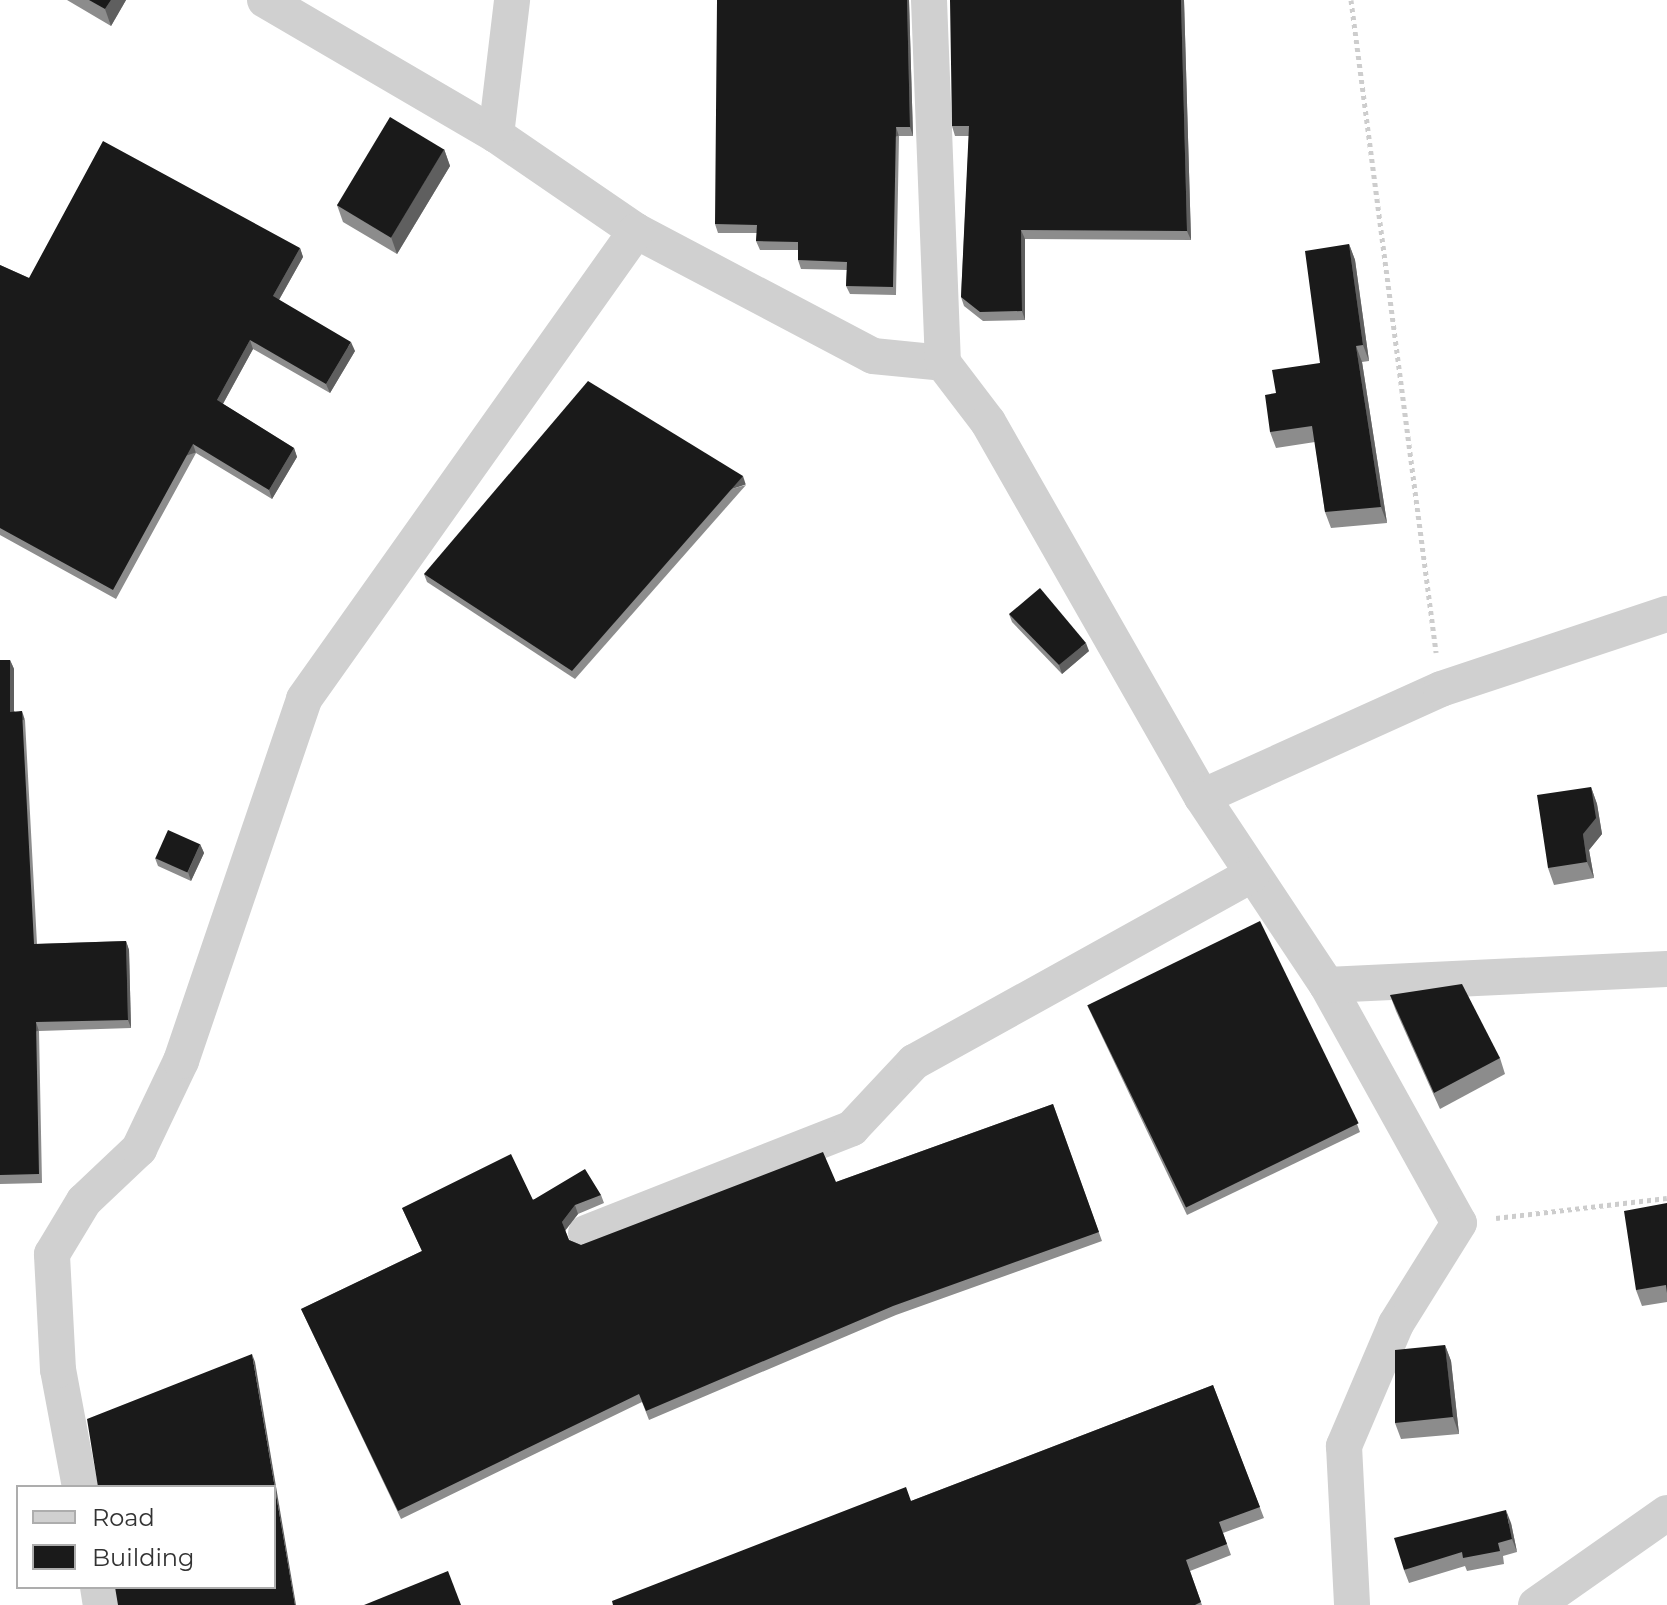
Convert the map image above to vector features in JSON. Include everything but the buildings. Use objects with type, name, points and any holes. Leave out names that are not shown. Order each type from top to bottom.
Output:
[{"type":"street","points":[[265,0],[496,135],[636,231],[873,356],[943,363]]},
{"type":"street","points":[[496,135],[512,0]]},
{"type":"street","points":[[929,0],[943,363],[988,422],[1202,797],[1327,985],[1459,1223],[1396,1324],[1344,1446],[1352,1605]]},
{"type":"street","points":[[80,1485],[58,1370],[52,1254],[84,1201],[139,1149],[181,1061],[304,699],[636,231]]},
{"type":"street","points":[[1202,797],[1441,689],[1667,614]]},
{"type":"street","points":[[586,1233],[852,1128],[914,1062],[1252,875]]},
{"type":"street","points":[[1327,985],[1667,969]]},
{"type":"street","points":[[1536,1605],[1667,1513]]},
{"type":"path","points":[[1351,0],[1441,689]]},
{"type":"path","points":[[1459,1223],[1667,1198]]}]
